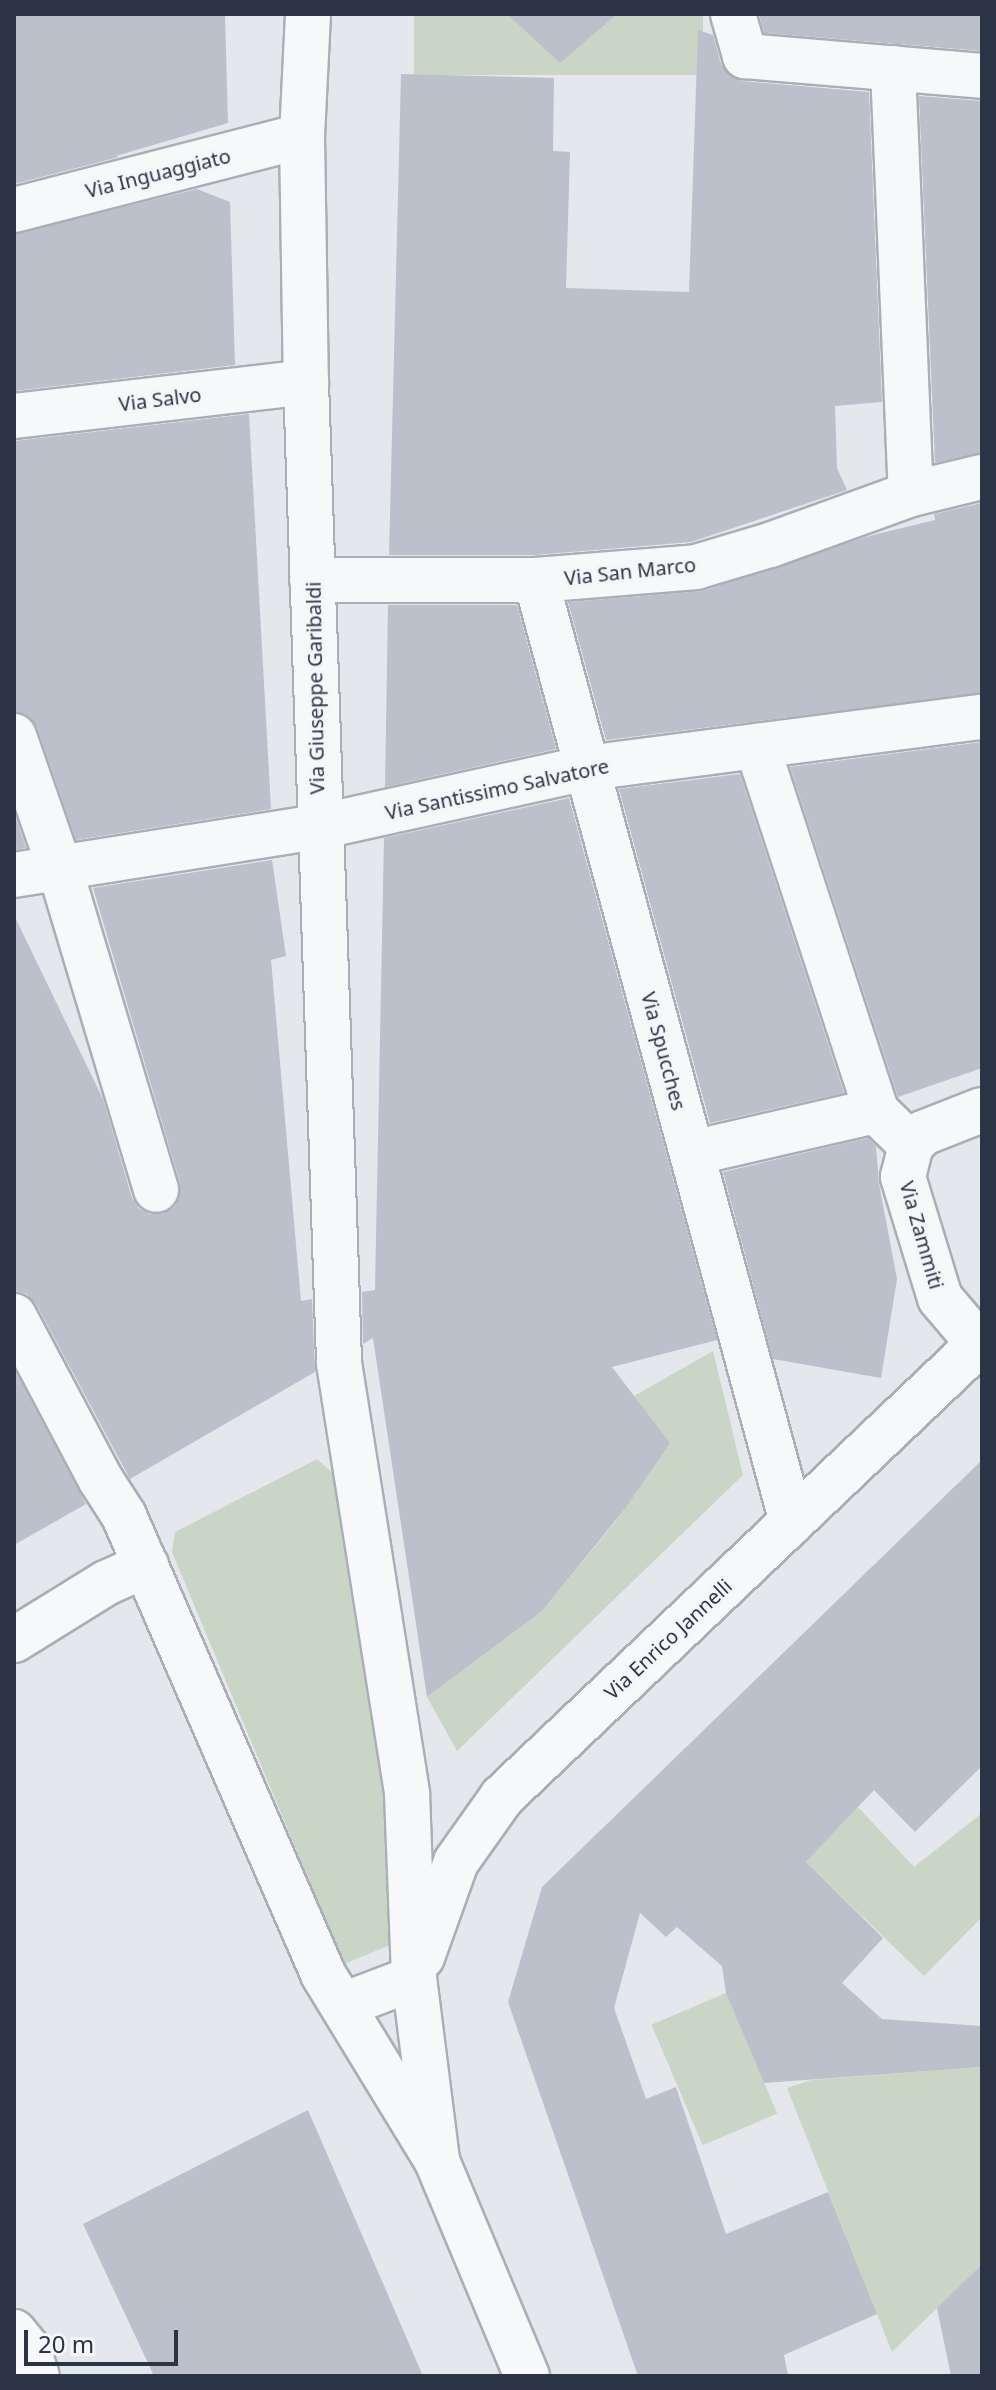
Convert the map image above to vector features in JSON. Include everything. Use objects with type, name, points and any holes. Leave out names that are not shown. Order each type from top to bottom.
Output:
[{"type":"street","name":"Via Giuseppe Garibaldi","points":[[308,14],[302,136],[306,382],[318,827],[339,1363],[407,1794],[414,1978],[437,2161]]},
{"type":"street","points":[[733,14],[745,56],[982,76]]},
{"type":"street","points":[[893,68],[911,494]]},
{"type":"street","name":"Via Inguaggiato","points":[[14,210],[302,136]]},
{"type":"street","name":"Via Salvo","points":[[14,416],[306,382]]},
{"type":"street","name":"Via San Marco","points":[[312,580],[536,580],[696,567],[770,545],[911,494],[982,477]]},
{"type":"street","name":"Via Spucches","points":[[536,580],[792,1522]]},
{"type":"street","name":"Via Santissimo Salvatore","points":[[14,875],[318,827],[587,768],[982,717]]},
{"type":"street","points":[[14,736],[59,866],[156,1190]]},
{"type":"street","points":[[757,746],[876,1111],[911,1145],[937,1125],[982,1110]]},
{"type":"street","points":[[692,1153],[876,1111]]},
{"type":"street","name":"Via Zammiti","points":[[911,1145],[903,1177],[940,1298],[980,1343]]},
{"type":"street","points":[[14,1316],[101,1480],[124,1516],[323,1974],[437,2161],[527,2376]]},
{"type":"street","name":"Via Enrico Jannelli","points":[[414,1978],[456,1862],[502,1797],[980,1343]]},
{"type":"street","points":[[14,1640],[106,1583],[146,1565]]},
{"type":"street","points":[[343,2005],[414,1978]]},
{"type":"green space","points":[[414,14],[703,14],[703,75],[414,75]]},
{"type":"green space","points":[[713,1351],[743,1475],[457,1751],[427,1697],[542,1611],[616,1521],[669,1443],[634,1396]]},
{"type":"green space","points":[[317,1459],[334,1474],[390,1804],[395,1943],[344,1964],[172,1552],[175,1532]]},
{"type":"green space","points":[[858,1807],[914,1867],[982,1813],[982,1917],[924,1976],[806,1862]]},
{"type":"green space","points":[[726,1993],[777,2114],[703,2145],[651,2025]]},
{"type":"green space","points":[[982,2067],[982,2264],[892,2352],[787,2088],[811,2080]]},
{"type":"building","points":[[14,14],[225,14],[228,123],[116,156],[119,157],[14,184]]},
{"type":"building","points":[[507,14],[617,14],[560,63]]},
{"type":"building","points":[[759,14],[982,14],[982,51],[764,33]]},
{"type":"building","points":[[698,30],[713,35],[721,64],[729,75],[742,81],[869,92],[882,402],[835,406],[837,468],[847,490],[691,542],[535,555],[389,555],[401,74],[554,78],[553,151],[570,152],[566,288],[689,292]]},
{"type":"building","points":[[919,96],[982,101],[982,453],[935,463]]},
{"type":"building","points":[[197,189],[230,202],[235,365],[14,391],[14,234]]},
{"type":"building","points":[[249,414],[271,809],[76,840],[37,727],[30,717],[14,712],[14,441]]},
{"type":"building","points":[[982,503],[982,693],[606,740],[568,602],[703,591],[869,536],[935,520],[934,514]]},
{"type":"building","points":[[388,605],[517,605],[556,749],[385,787]]},
{"type":"building","points":[[982,742],[982,1068],[898,1097],[790,767]]},
{"type":"building","points":[[740,774],[844,1093],[710,1123],[619,789]]},
{"type":"building","points":[[569,798],[717,1340],[612,1367],[670,1443],[624,1510],[542,1611],[427,1697],[373,1338],[363,1344],[362,1292],[375,1290],[384,838]]},
{"type":"building","points":[[14,812],[26,848],[14,850]]},
{"type":"building","points":[[272,860],[286,956],[271,960],[301,1301],[312,1299],[315,1372],[130,1479],[36,1304],[27,1294],[14,1291],[14,915],[103,1099],[132,1198],[139,1209],[150,1214],[162,1214],[175,1207],[180,1195],[180,1183],[93,888]]},
{"type":"building","points":[[868,1138],[876,1146],[879,1184],[897,1279],[881,1378],[773,1359],[723,1172]]},
{"type":"building","points":[[14,1369],[86,1504],[14,1545]]},
{"type":"building","points":[[982,1460],[982,1766],[915,1832],[874,1790],[806,1862],[883,1938],[842,1983],[882,2019],[982,2026],[982,2067],[764,2083],[726,1993],[722,1966],[677,1927],[666,1937],[640,1913],[614,2008],[646,2099],[676,2087],[726,2234],[828,2192],[877,2314],[784,2355],[788,2376],[638,2376],[508,2002],[542,1887]]},
{"type":"building","points":[[308,2110],[423,2376],[154,2376],[83,2224]]},
{"type":"building","points":[[982,2264],[982,2376],[951,2376],[937,2308]]}]
